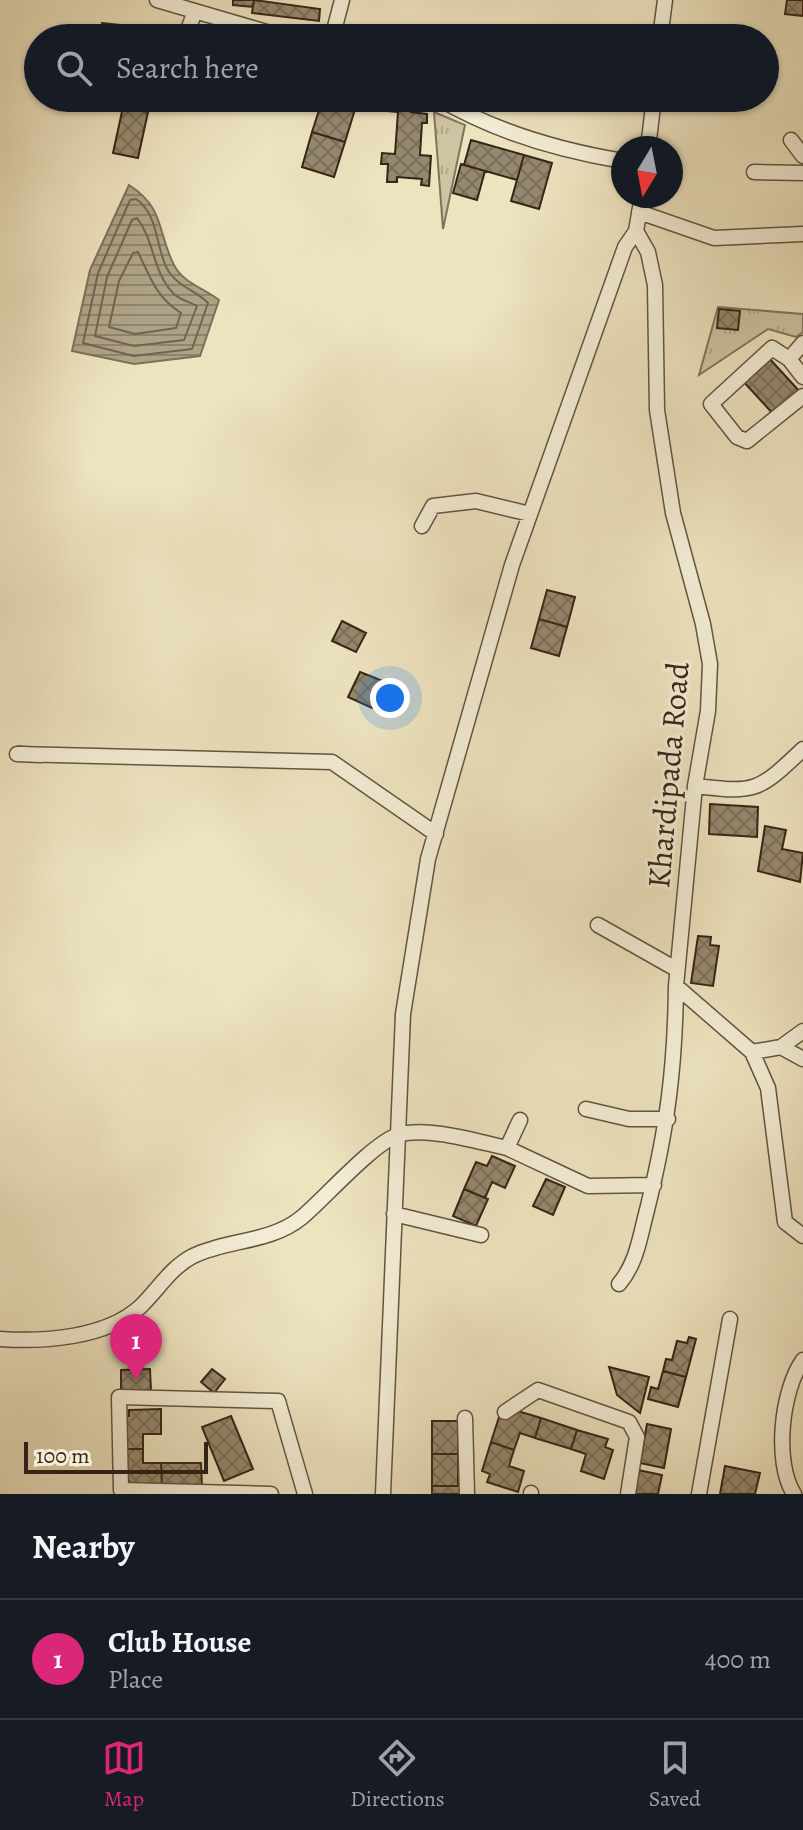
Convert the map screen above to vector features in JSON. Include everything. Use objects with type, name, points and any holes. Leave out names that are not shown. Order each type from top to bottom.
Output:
[{"type":"street","points":[[157,0],[239,24]]},
{"type":"street","points":[[336,24],[342,0]]},
{"type":"street","points":[[662,24],[665,0]]},
{"type":"street","points":[[190,24],[195,11]]},
{"type":"street","points":[[461,112],[478,122],[572,152],[611,159]]},
{"type":"street","points":[[649,136],[652,112]]},
{"type":"street","points":[[791,140],[803,156]]},
{"type":"street","points":[[754,172],[803,173]]},
{"type":"street","points":[[383,1494],[403,1014],[436,834],[512,565],[625,247],[636,231],[640,208]]},
{"type":"street","points":[[639,212],[714,238],[803,234]]},
{"type":"street","name":"Khardipada Road","points":[[619,1284],[629,1272],[639,1245],[668,1119],[674,1066],[676,969],[693,836],[695,786],[708,711],[710,664],[703,624],[673,513],[657,410],[655,285],[648,252],[636,231]]},
{"type":"street","points":[[789,359],[803,343]]},
{"type":"street","points":[[803,377],[789,359],[774,348],[770,349],[715,397],[712,409],[737,437],[747,441],[803,396]]},
{"type":"street","points":[[422,526],[433,506],[476,501],[530,514]]},
{"type":"street","points":[[695,786],[744,792],[757,788],[803,749]]},
{"type":"street","points":[[41,755],[17,754],[332,762],[436,834]]},
{"type":"street","points":[[598,925],[676,969]]},
{"type":"street","points":[[676,986],[752,1052],[768,1088],[785,1222],[803,1236]]},
{"type":"street","points":[[752,1052],[781,1047],[803,1031]]},
{"type":"street","points":[[781,1047],[803,1059]]},
{"type":"street","points":[[586,1109],[629,1119],[668,1119]]},
{"type":"street","points":[[507,1148],[520,1120]]},
{"type":"street","points":[[0,1339],[76,1334],[118,1323],[189,1258],[216,1245],[277,1233],[302,1217],[325,1193],[398,1135],[441,1134],[507,1148],[588,1186],[654,1185]]},
{"type":"street","points":[[394,1214],[481,1235]]},
{"type":"street","points":[[699,1494],[730,1319]]},
{"type":"street","points":[[794,1494],[785,1480],[782,1442],[785,1415],[797,1368],[803,1360]]},
{"type":"street","points":[[505,1412],[538,1390],[629,1422],[637,1437],[628,1494]]},
{"type":"street","points":[[271,1494],[214,1490],[121,1490],[119,1397],[278,1401],[305,1494]]},
{"type":"street","points":[[465,1418],[467,1494]]},
{"type":"green space","points":[[434,112],[465,125],[443,229]]},
{"type":"green space","points":[[718,307],[803,314],[803,332],[796,337],[768,329],[699,375]]},
{"type":"water","points":[[129,185],[141,194],[155,212],[178,271],[219,300],[200,356],[134,364],[72,351],[90,270]]},
{"type":"building","points":[[233,0],[254,0],[253,7],[233,5]]},
{"type":"building","points":[[254,0],[320,9],[319,21],[252,13]]},
{"type":"building","points":[[787,0],[803,0],[803,16],[785,14]]},
{"type":"building","points":[[122,112],[148,112],[138,158],[113,153]]},
{"type":"building","points":[[318,112],[354,112],[345,142],[312,132]]},
{"type":"building","points":[[398,112],[427,114],[427,123],[422,123],[420,155],[431,156],[429,186],[421,185],[422,179],[397,177],[397,182],[387,182],[388,164],[381,164],[382,153],[395,154]]},
{"type":"building","points":[[312,132],[345,142],[334,177],[302,167]]},
{"type":"building","points":[[471,140],[524,155],[517,180],[464,165]]},
{"type":"building","points":[[524,155],[552,163],[539,209],[511,201]]},
{"type":"building","points":[[461,164],[485,171],[477,200],[453,193]]},
{"type":"building","points":[[719,309],[740,311],[738,330],[717,328]]},
{"type":"building","points":[[768,357],[801,393],[775,416],[742,380]]},
{"type":"building","points":[[547,590],[575,597],[567,627],[539,619]]},
{"type":"building","points":[[539,619],[567,627],[559,656],[531,648]]},
{"type":"building","points":[[342,621],[366,633],[356,652],[332,641]]},
{"type":"building","points":[[360,672],[383,681],[372,708],[348,697]]},
{"type":"building","points":[[710,804],[758,807],[757,837],[709,834]]},
{"type":"building","points":[[765,826],[786,830],[782,849],[803,853],[800,882],[758,871]]},
{"type":"building","points":[[698,936],[711,937],[710,945],[719,946],[713,986],[691,983]]},
{"type":"building","points":[[492,1156],[515,1166],[505,1188],[492,1182],[485,1198],[464,1189],[476,1162],[487,1166]]},
{"type":"building","points":[[546,1179],[565,1187],[553,1215],[533,1206]]},
{"type":"building","points":[[464,1189],[488,1199],[476,1226],[453,1216]]},
{"type":"building","points":[[689,1337],[696,1339],[686,1377],[663,1371],[666,1359],[672,1360],[677,1341],[687,1343]]},
{"type":"building","points":[[609,1367],[649,1377],[640,1413],[617,1395]]},
{"type":"building","points":[[150,1369],[151,1390],[121,1390],[121,1370]]},
{"type":"building","points":[[212,1369],[225,1379],[214,1393],[201,1382]]},
{"type":"building","points":[[663,1371],[686,1377],[678,1407],[648,1399],[651,1387],[658,1389]]},
{"type":"building","points":[[161,1409],[161,1434],[143,1434],[143,1449],[121,1449],[121,1416],[129,1416],[129,1410]]},
{"type":"building","points":[[511,1409],[541,1418],[535,1438],[520,1433],[514,1450],[491,1442],[500,1414]]},
{"type":"building","points":[[231,1416],[253,1469],[224,1481],[202,1427]]},
{"type":"building","points":[[541,1418],[577,1430],[571,1449],[535,1438]]},
{"type":"building","points":[[432,1421],[458,1421],[458,1454],[432,1454]]},
{"type":"building","points":[[647,1424],[671,1429],[664,1468],[640,1463]]},
{"type":"building","points":[[577,1430],[608,1439],[605,1447],[613,1450],[604,1479],[581,1471],[586,1454],[571,1449]]},
{"type":"building","points":[[491,1442],[514,1450],[509,1466],[524,1471],[518,1492],[487,1482],[490,1474],[482,1471]]},
{"type":"building","points":[[121,1449],[143,1449],[143,1463],[161,1463],[162,1487],[129,1488],[129,1481],[122,1481]]},
{"type":"building","points":[[432,1454],[458,1454],[458,1486],[432,1486]]},
{"type":"building","points":[[161,1463],[201,1463],[202,1487],[162,1487]]},
{"type":"building","points":[[725,1466],[760,1473],[755,1494],[720,1494]]},
{"type":"building","points":[[638,1470],[662,1475],[658,1494],[634,1494]]},
{"type":"building","points":[[432,1486],[463,1486],[463,1494],[432,1494]]},
{"type":"place","name":"Club House","points":[[136,1380]]}]
